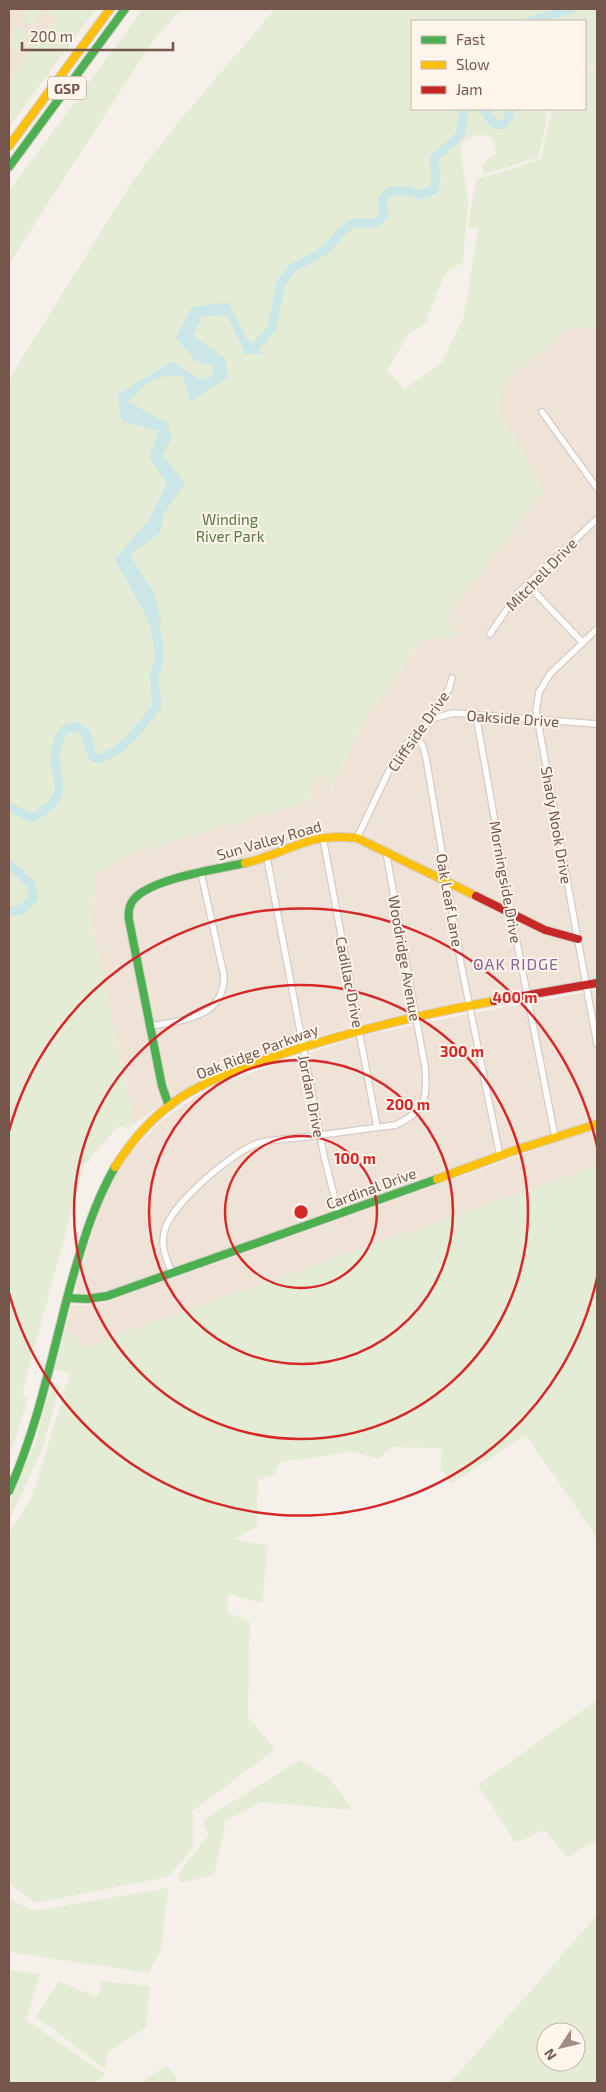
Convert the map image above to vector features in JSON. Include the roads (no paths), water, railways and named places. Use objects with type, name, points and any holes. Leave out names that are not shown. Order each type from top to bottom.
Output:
[{"type":"main road","name":"GSP","points":[[9,146],[110,9]]},
{"type":"main road","name":"GSP","points":[[9,167],[125,9]]},
{"type":"main road","name":"Sun Valley Road","points":[[170,1106],[162,1086],[129,920],[129,908],[136,896],[153,886],[267,858],[306,842],[323,838],[357,838],[545,930],[578,939]]},
{"type":"main road","name":"Oak Ridge Parkway","points":[[9,1491],[20,1467],[86,1229],[95,1203],[110,1173],[148,1125],[189,1092],[211,1081],[303,1046],[416,1018],[527,995],[597,983]]},
{"type":"main road","name":"Cardinal Drive","points":[[68,1298],[87,1299],[107,1296],[500,1156],[597,1124]]},
{"type":"street","points":[[542,412],[597,488]]},
{"type":"street","name":"Mitchell Drive","points":[[490,634],[502,614],[528,584],[597,519]]},
{"type":"street","points":[[528,584],[583,643]]},
{"type":"street","name":"Shady Nook Drive","points":[[597,629],[544,682],[538,696],[536,711],[597,1044]]},
{"type":"street","name":"Cliffside Drive","points":[[357,838],[395,758],[430,719],[434,709],[449,689],[452,678]]},
{"type":"street","name":"Oakside Drive","points":[[430,719],[453,713],[597,724]]},
{"type":"street","name":"Morningside Drive","points":[[476,715],[511,912],[555,1137]]},
{"type":"street","name":"Oak Leaf Lane","points":[[416,733],[424,747],[446,881],[500,1156]]},
{"type":"street","name":"Cadillac Drive","points":[[323,838],[376,1127]]},
{"type":"street","name":"Woodridge Avenue","points":[[172,1273],[164,1254],[162,1243],[165,1229],[170,1219],[194,1191],[237,1154],[259,1144],[396,1125],[409,1118],[422,1107],[426,1078],[386,852]]},
{"type":"street","name":"Jordan Drive","points":[[267,858],[320,1135],[338,1215]]},
{"type":"street","points":[[151,1026],[190,1019],[208,1010],[219,999],[224,984],[202,873]]},
{"type":"water","points":[[228,302],[248,341],[263,354],[245,354],[227,315],[202,316],[193,336],[225,358],[228,377],[191,401],[182,376],[165,376],[158,378],[139,390],[128,402],[167,423],[172,438],[163,456],[185,483],[163,515],[161,532],[130,555],[154,593],[162,625],[152,627],[115,559],[148,521],[167,483],[149,458],[159,431],[122,421],[117,395],[172,361],[201,380],[212,376],[214,366],[195,361],[176,337],[192,307]]},
{"type":"waterway","points":[[533,20],[571,9]]},
{"type":"waterway","points":[[247,346],[250,349],[255,347],[272,328],[281,283],[291,269],[326,250],[343,230],[354,223],[377,223],[384,214],[382,200],[390,191],[407,191],[421,195],[433,190],[436,181],[434,158],[460,135],[464,110]]},
{"type":"waterway","points":[[484,110],[494,124],[503,125],[508,118],[510,110]]},
{"type":"waterway","points":[[9,807],[31,818],[47,808],[56,798],[59,789],[55,756],[57,744],[64,730],[76,726],[86,733],[92,756],[97,759],[124,745],[157,706],[154,677],[159,662],[158,639],[152,617]]},
{"type":"waterway","points":[[9,864],[30,883],[34,898],[21,910],[9,911]]},
{"type":"district","name":"OAK RIDGE","points":[[516,963]]},
{"type":"park label","name":"Winding River Park","points":[[230,528]]}]
